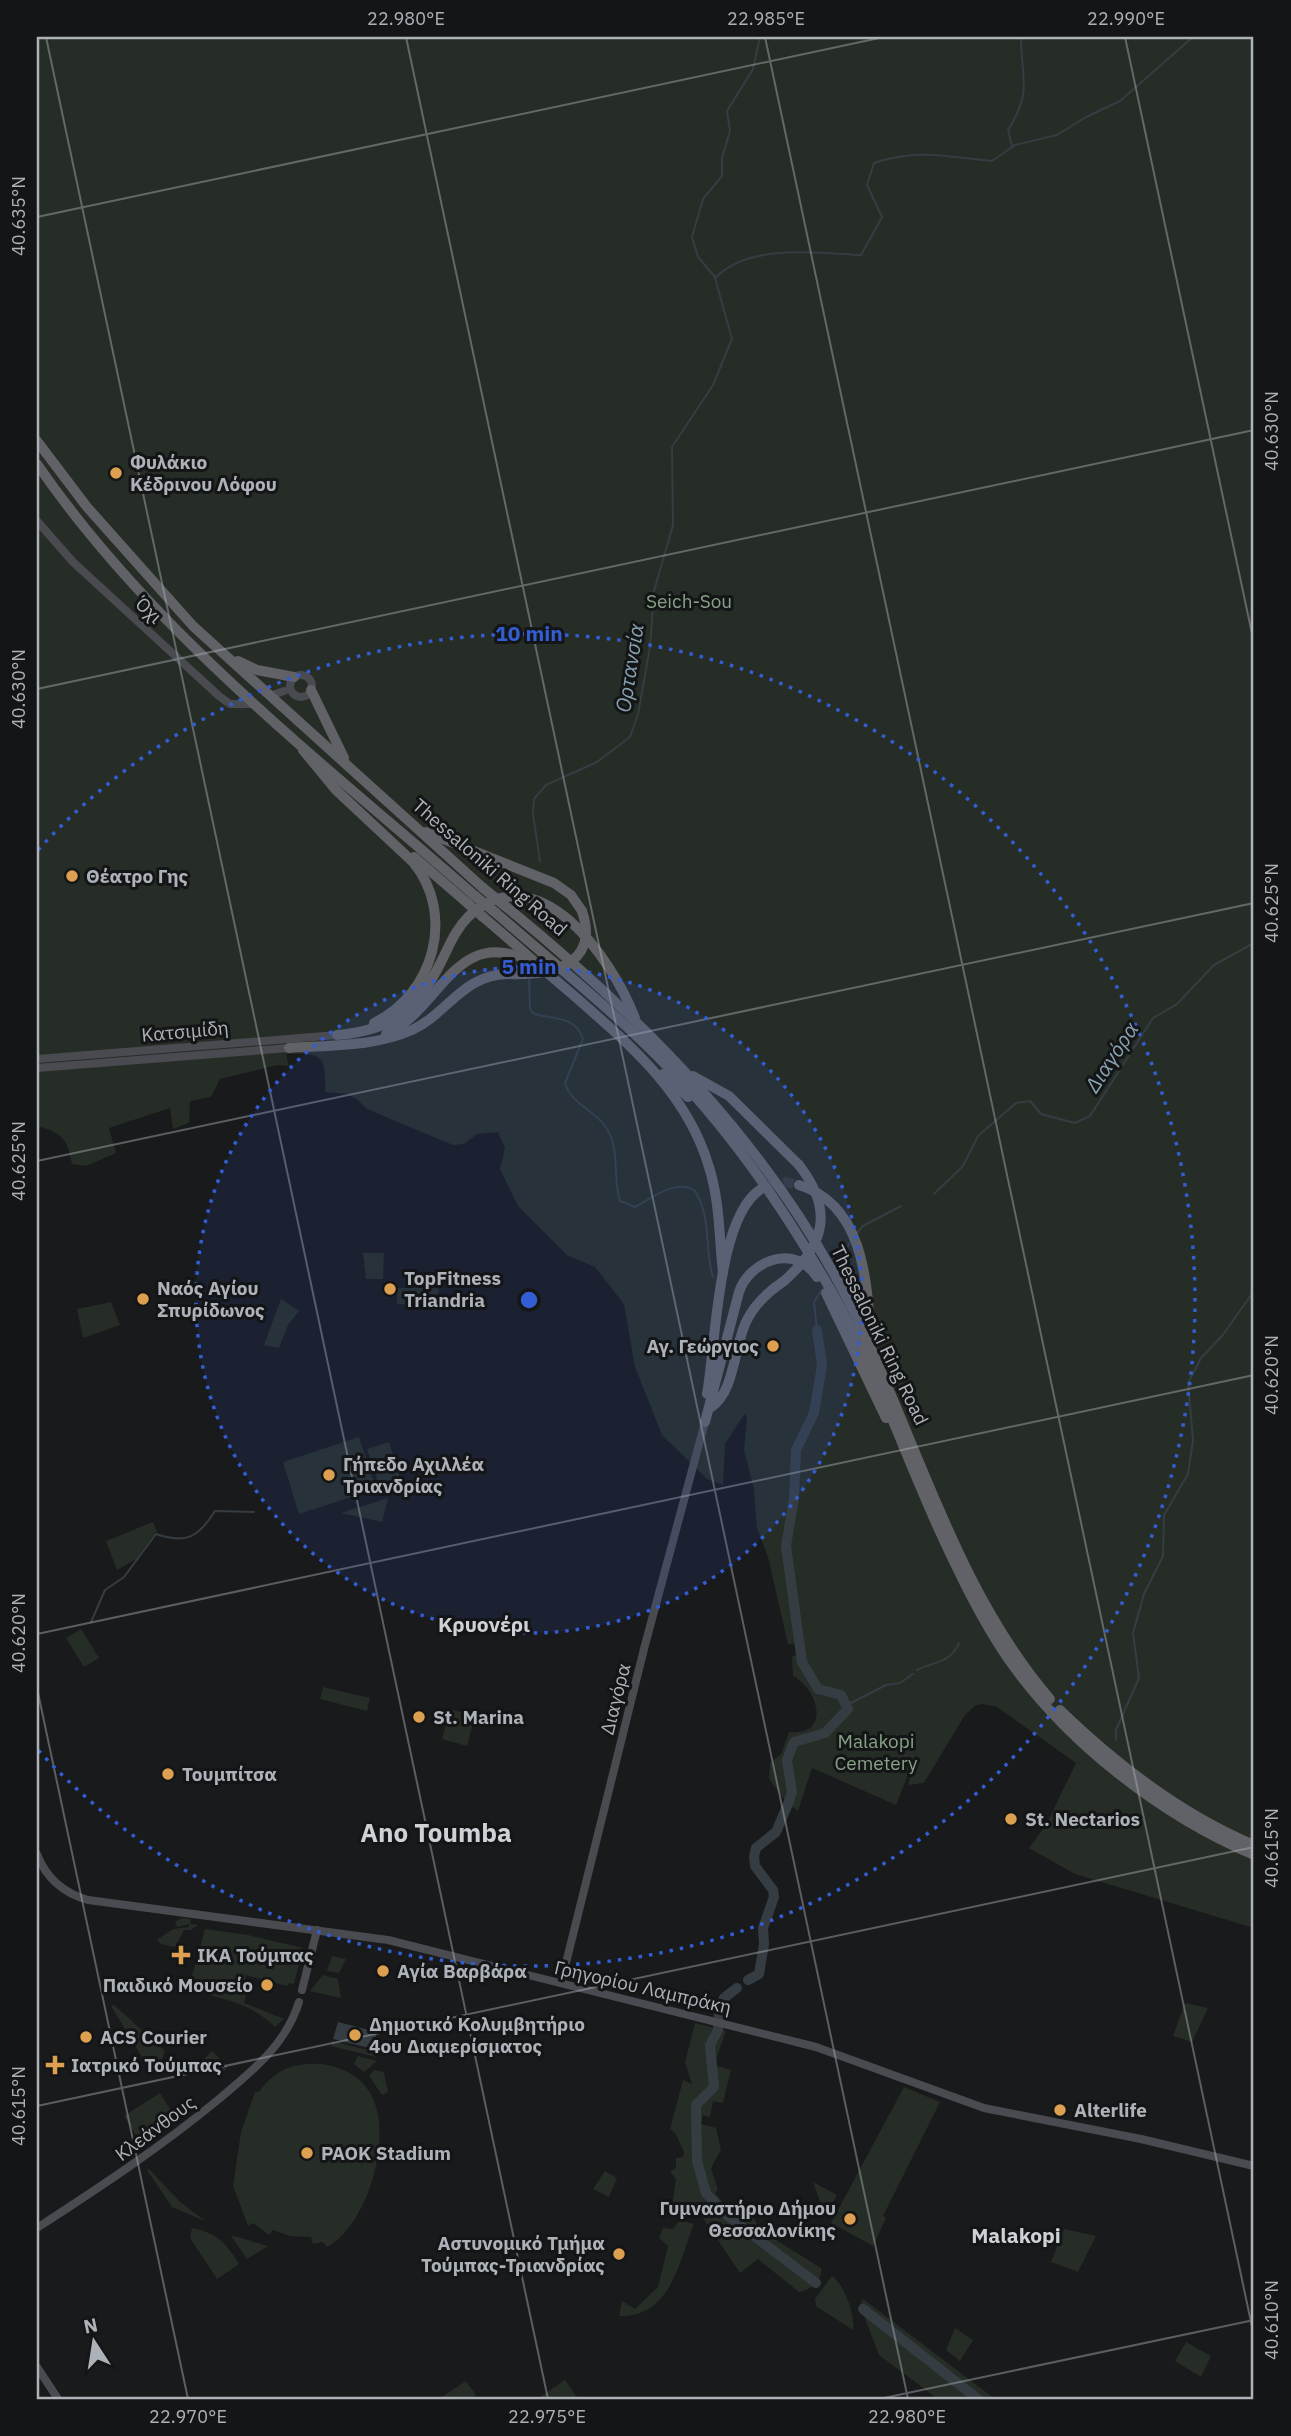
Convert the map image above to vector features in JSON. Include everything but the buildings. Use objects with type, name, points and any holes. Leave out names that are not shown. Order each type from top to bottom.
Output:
[{"type":"highway","name":"Thessaloniki Ring Road","points":[[37,442],[87,507],[193,626],[483,888],[500,909],[627,1026],[698,1099],[821,1268]]},
{"type":"highway","name":"Thessaloniki Ring Road","points":[[37,464],[104,553],[143,598],[201,655],[470,899],[500,909],[561,951],[689,1075],[769,1173],[831,1287],[871,1348],[979,1593],[1030,1676],[1087,1736],[1121,1763],[1191,1812],[1254,1845]]},
{"type":"highway","points":[[37,476],[86,538],[104,553]]},
{"type":"highway","points":[[229,657],[289,684]]},
{"type":"highway","points":[[311,690],[348,765]]},
{"type":"highway","points":[[297,741],[322,775],[397,844],[470,899],[483,917],[653,1069],[693,1125],[706,1158],[718,1202],[723,1273]]},
{"type":"highway","points":[[289,1048],[371,1042],[411,1030],[436,1015],[472,982],[507,974],[544,974],[569,962],[584,939],[582,911],[571,895],[554,883],[417,828]]},
{"type":"highway","points":[[337,1035],[368,1026],[391,1013],[418,983],[431,956],[436,921],[431,891],[422,873],[397,844]]},
{"type":"highway","points":[[337,1035],[373,1030],[404,1014],[426,990],[465,920],[487,905],[511,899],[542,902],[574,923],[617,980],[637,1022]]},
{"type":"highway","points":[[345,1043],[381,1035],[407,1022],[427,1004],[453,970],[474,956],[508,953],[539,966]]},
{"type":"highway","points":[[653,1069],[665,1075],[709,1117]]},
{"type":"highway","points":[[689,1075],[711,1084],[729,1096],[799,1165],[818,1198],[820,1227],[810,1255],[750,1315],[729,1378],[716,1404],[709,1408]]},
{"type":"highway","points":[[799,1185],[827,1199],[851,1230],[868,1295],[871,1348]]},
{"type":"highway","points":[[705,1422],[723,1273],[738,1216],[749,1199],[761,1189]]},
{"type":"highway","points":[[705,1422],[739,1292],[750,1272],[768,1260],[786,1258],[821,1268]]},
{"type":"highway","points":[[831,1287],[859,1343],[964,1580],[1002,1649],[1027,1683],[1084,1742],[1128,1779],[1188,1820],[1254,1855]]},
{"type":"main road","name":"Όχι","points":[[37,521],[73,562],[219,695],[230,704],[250,704]]},
{"type":"main road","points":[[275,694],[289,684],[303,674],[309,678],[311,690],[304,696],[293,694],[289,684]]},
{"type":"main road","name":"Κατσιμίδη","points":[[37,1059],[337,1035]]},
{"type":"main road","name":"Κατσιμίδη","points":[[37,1068],[289,1048]]},
{"type":"main road","name":"Διαγόρα","points":[[561,1983],[645,1645],[705,1422]]},
{"type":"main road","name":"Γρηγορίου Λαμπράκη","points":[[37,1854],[53,1880],[84,1899],[388,1940],[708,2018],[825,2050],[984,2108],[1141,2138],[1148,2143],[1254,2166]]},
{"type":"main road","points":[[302,1990],[317,1930]]},
{"type":"main road","name":"Κλεάνθους","points":[[37,2228],[159,2148],[262,2062],[283,2037],[299,2002]]},
{"type":"main road","points":[[37,2367],[58,2399]]},
{"type":"green space","name":"Seich-Sou","points":[[37,37],[1254,37],[1254,1928],[1075,1874],[1029,1848],[1046,1825],[1076,1763],[997,1707],[976,1705],[965,1715],[924,1783],[908,1785],[917,1752],[896,1805],[812,1768],[798,1811],[788,1804],[769,1779],[770,1763],[781,1754],[789,1732],[811,1727],[816,1720],[817,1711],[809,1691],[793,1676],[792,1657],[798,1654],[802,1643],[788,1644],[768,1557],[757,1528],[754,1489],[744,1450],[747,1420],[745,1413],[725,1444],[723,1485],[707,1479],[662,1435],[635,1367],[624,1304],[595,1267],[567,1255],[518,1206],[500,1169],[505,1148],[498,1132],[477,1134],[464,1144],[453,1145],[367,1109],[347,1094],[325,1092],[323,1063],[308,1054],[286,1054],[289,1066],[278,1065],[220,1079],[211,1097],[190,1101],[189,1123],[173,1129],[170,1108],[109,1128],[116,1153],[86,1166],[72,1164],[62,1138],[53,1131],[37,1126]]},
{"type":"green space","points":[[363,1253],[384,1253],[383,1279],[366,1279]]},
{"type":"green space","points":[[397,1288],[438,1288],[439,1292],[431,1305],[397,1304]]},
{"type":"green space","points":[[281,1299],[299,1311],[288,1325],[279,1348],[264,1345]]},
{"type":"green space","points":[[111,1302],[120,1325],[83,1338],[77,1309]]},
{"type":"green space","name":"Γήπεδο Αχιλλέα Τριανδρίας","points":[[359,1437],[376,1489],[299,1514],[283,1462]]},
{"type":"green space","points":[[389,1442],[401,1481],[380,1488],[367,1449]]},
{"type":"green space","points":[[388,1498],[382,1522],[341,1513]]},
{"type":"green space","points":[[153,1522],[157,1531],[136,1559],[117,1570],[106,1541]]},
{"type":"green space","points":[[81,1629],[99,1658],[84,1667],[66,1638]]},
{"type":"green space","points":[[323,1687],[370,1698],[367,1711],[320,1699]]},
{"type":"green space","points":[[450,1709],[475,1716],[467,1746],[442,1739]]},
{"type":"green space","points":[[182,1918],[191,1919],[190,1924],[198,1925],[191,1930],[184,1930],[175,1947],[161,1944],[157,1940],[173,1929],[189,1927],[189,1924],[177,1927],[175,1922]]},
{"type":"green space","points":[[205,1929],[248,1935],[303,1948],[294,1984],[289,1983],[287,1986],[246,1975],[244,1985],[248,1987],[244,2003],[284,2019],[275,2027],[245,2006],[188,1990]]},
{"type":"green space","points":[[332,1956],[346,1959],[339,1973],[327,1971]]},
{"type":"green space","points":[[323,1975],[338,1979],[341,1998],[310,1991]]},
{"type":"green space","points":[[1185,2003],[1208,2008],[1192,2042],[1173,2036]]},
{"type":"green space","points":[[114,2005],[165,2051],[157,2074],[152,2073],[111,2006]]},
{"type":"green space","points":[[695,2023],[726,2031],[714,2065],[731,2070],[723,2103],[713,2101],[710,2117],[703,2115],[701,2124],[716,2128],[721,2150],[711,2168],[718,2190],[715,2193],[728,2208],[747,2206],[760,2230],[821,2268],[818,2281],[808,2289],[799,2292],[758,2259],[740,2273],[701,2215],[672,2207],[676,2179],[670,2172],[676,2168],[676,2158],[683,2157],[684,2152],[675,2133],[670,2129],[683,2080],[692,2084],[685,2062]]},
{"type":"green space","points":[[332,2041],[375,2052],[376,2057],[331,2046]]},
{"type":"green space","points":[[212,2051],[228,2067],[219,2076],[203,2060]]},
{"type":"green space","points":[[358,2056],[377,2061],[364,2072],[354,2064]]},
{"type":"green space","name":"PAOK Stadium","points":[[302,2064],[336,2067],[361,2081],[377,2110],[380,2131],[373,2177],[365,2200],[355,2220],[342,2236],[327,2247],[323,2242],[313,2244],[311,2237],[290,2236],[273,2230],[269,2235],[253,2223],[248,2226],[233,2186],[241,2132],[255,2092],[259,2092],[271,2078],[286,2069]]},
{"type":"green space","points":[[374,2070],[384,2072],[388,2092],[382,2095],[369,2076]]},
{"type":"green space","points":[[904,2087],[940,2102],[883,2216],[886,2218],[873,2246],[831,2223]]},
{"type":"green space","points":[[160,2093],[175,2117],[143,2147],[124,2116]]},
{"type":"green space","points":[[149,2169],[179,2201],[205,2221],[172,2207],[147,2170]]},
{"type":"green space","points":[[605,2171],[617,2178],[609,2197],[593,2189]]},
{"type":"green space","points":[[813,2182],[837,2195],[825,2216]]},
{"type":"green space","points":[[680,2220],[694,2224],[677,2270],[662,2298],[651,2308],[637,2314],[619,2316],[622,2301],[635,2309],[658,2287],[668,2246],[659,2238],[663,2228],[673,2229]]},
{"type":"green space","points":[[192,2228],[220,2240],[239,2264],[217,2279],[190,2238]]},
{"type":"green space","points":[[1064,2229],[1096,2236],[1078,2272],[1051,2262]]},
{"type":"green space","points":[[231,2236],[234,2236],[268,2246],[247,2259]]},
{"type":"green space","points":[[832,2276],[841,2286],[848,2301],[853,2317],[853,2330],[816,2306],[815,2299]]},
{"type":"green space","points":[[863,2299],[995,2399],[938,2399],[879,2355],[860,2305]]},
{"type":"green space","points":[[955,2328],[973,2340],[960,2361],[946,2350]]},
{"type":"green space","points":[[1186,2342],[1211,2356],[1201,2377],[1175,2361]]},
{"type":"green space","points":[[565,2380],[577,2397],[537,2399]]},
{"type":"green space","points":[[466,2381],[476,2395],[469,2399],[439,2399]]},
{"type":"shaded area","name":"Δημοτικό Κολυμβητήριο 4ου Διαμερίσματος","points":[[338,2022],[377,2032],[373,2049],[333,2039]]},
{"type":"waterway","name":"Ορτανσία","points":[[715,277],[698,257],[692,237],[703,199],[722,176],[722,158],[730,131],[727,111],[753,69],[760,37]]},
{"type":"waterway","name":"Ορτανσία","points":[[1012,146],[1008,130],[1021,105],[1024,84],[1021,37]]},
{"type":"waterway","name":"Ορτανσία","points":[[540,861],[533,814],[534,799],[546,785],[597,762],[630,737],[638,714],[650,647],[654,591],[673,525],[672,447],[713,385],[732,339],[715,278],[746,259],[765,255],[804,252],[861,255],[882,217],[867,185],[874,163],[890,158],[919,155],[992,161],[1015,145],[1057,135],[1120,101],[1193,37]]},
{"type":"waterway","name":"Διαγόρα","points":[[934,1194],[963,1166],[978,1136],[1016,1103],[1030,1101],[1041,1114],[1075,1123],[1090,1116],[1153,1018],[1177,1004],[1214,965],[1254,943]]},
{"type":"waterway","name":"Ορτανσία","points":[[529,977],[530,1009],[534,1014],[569,1022],[580,1032],[583,1039],[565,1083],[577,1102],[600,1120],[610,1135],[615,1153],[620,1201],[635,1207],[673,1188],[695,1191],[704,1212],[713,1277]]},
{"type":"waterway","points":[[857,1233],[863,1226],[901,1206]]},
{"type":"waterway","points":[[834,1268],[850,1243]]},
{"type":"waterway","points":[[817,1330],[814,1302],[823,1288]]},
{"type":"waterway","points":[[1116,1740],[1116,1730],[1139,1678],[1133,1633],[1144,1594],[1163,1556],[1164,1515],[1188,1474],[1193,1440],[1188,1383],[1201,1358],[1222,1336],[1254,1291]]},
{"type":"waterway","points":[[748,1980],[759,1974],[764,1944],[763,1928],[774,1897],[773,1890],[755,1866],[754,1856],[756,1848],[776,1832],[788,1804],[792,1792],[787,1760],[794,1742],[825,1733],[848,1709],[841,1695],[818,1689],[802,1662],[786,1546],[794,1498],[796,1450],[814,1413],[822,1365],[817,1330]]},
{"type":"waterway","points":[[91,1622],[105,1590],[124,1577],[156,1534],[183,1538],[197,1533],[215,1511],[254,1512]]},
{"type":"waterway","points":[[917,1670],[951,1655],[959,1643]]},
{"type":"waterway","points":[[845,1706],[886,1685],[900,1683],[913,1674]]},
{"type":"waterway","points":[[737,1988],[724,1998],[719,2010],[718,2030],[710,2045],[714,2087],[696,2105],[697,2161],[706,2193],[724,2213],[816,2283]]},
{"type":"waterway","points":[[863,2309],[978,2399]]},
{"type":"tunnel","points":[[769,1186],[785,1182],[799,1185]]},
{"type":"place","name":"Φυλάκιο Κέδρινου Λόφου","points":[[116,473]]},
{"type":"place","name":"Θέατρο Γης","points":[[72,876]]},
{"type":"place","name":"TopFitness Triandria","points":[[390,1289]]},
{"type":"place","name":"Ναός Αγίου Σπυρίδωνος","points":[[143,1299]]},
{"type":"place","name":"Αγ. Γεώργιος","points":[[773,1346]]},
{"type":"place","name":"Γήπεδο Αχιλλέα Τριανδρίας","points":[[329,1475]]},
{"type":"place","name":"St. Marina","points":[[419,1717]]},
{"type":"place","name":"Τουμπίτσα","points":[[168,1774]]},
{"type":"place","name":"St. Nectarios","points":[[1011,1819]]},
{"type":"place","name":"ΙΚΑ Τούμπας","points":[[181,1955]]},
{"type":"place","name":"Αγία Βαρβάρα","points":[[383,1971]]},
{"type":"place","name":"Παιδικό Μουσείο","points":[[267,1985]]},
{"type":"place","name":"Δημοτικό Κολυμβητήριο 4ου Διαμερίσματος","points":[[355,2035]]},
{"type":"place","name":"ACS Courier","points":[[86,2037]]},
{"type":"place","name":"Ιατρικό Τούμπας","points":[[55,2065]]},
{"type":"place","name":"Alterlife","points":[[1060,2110]]},
{"type":"place","name":"PAOK Stadium","points":[[307,2153]]},
{"type":"place","name":"Γυμναστήριο Δήμου Θεσσαλονίκης","points":[[850,2219]]},
{"type":"place","name":"Αστυνομικό Τμήμα Τούμπας-Τριανδρίας","points":[[619,2254]]},
{"type":"district","name":"Κρυονέρι","points":[[484,1624]]},
{"type":"district","name":"Ano Toumba","points":[[436,1832]]},
{"type":"district","name":"Malakopi","points":[[1016,2235]]},
{"type":"park label","name":"Malakopi Cemetery","points":[[876,1752]]}]
